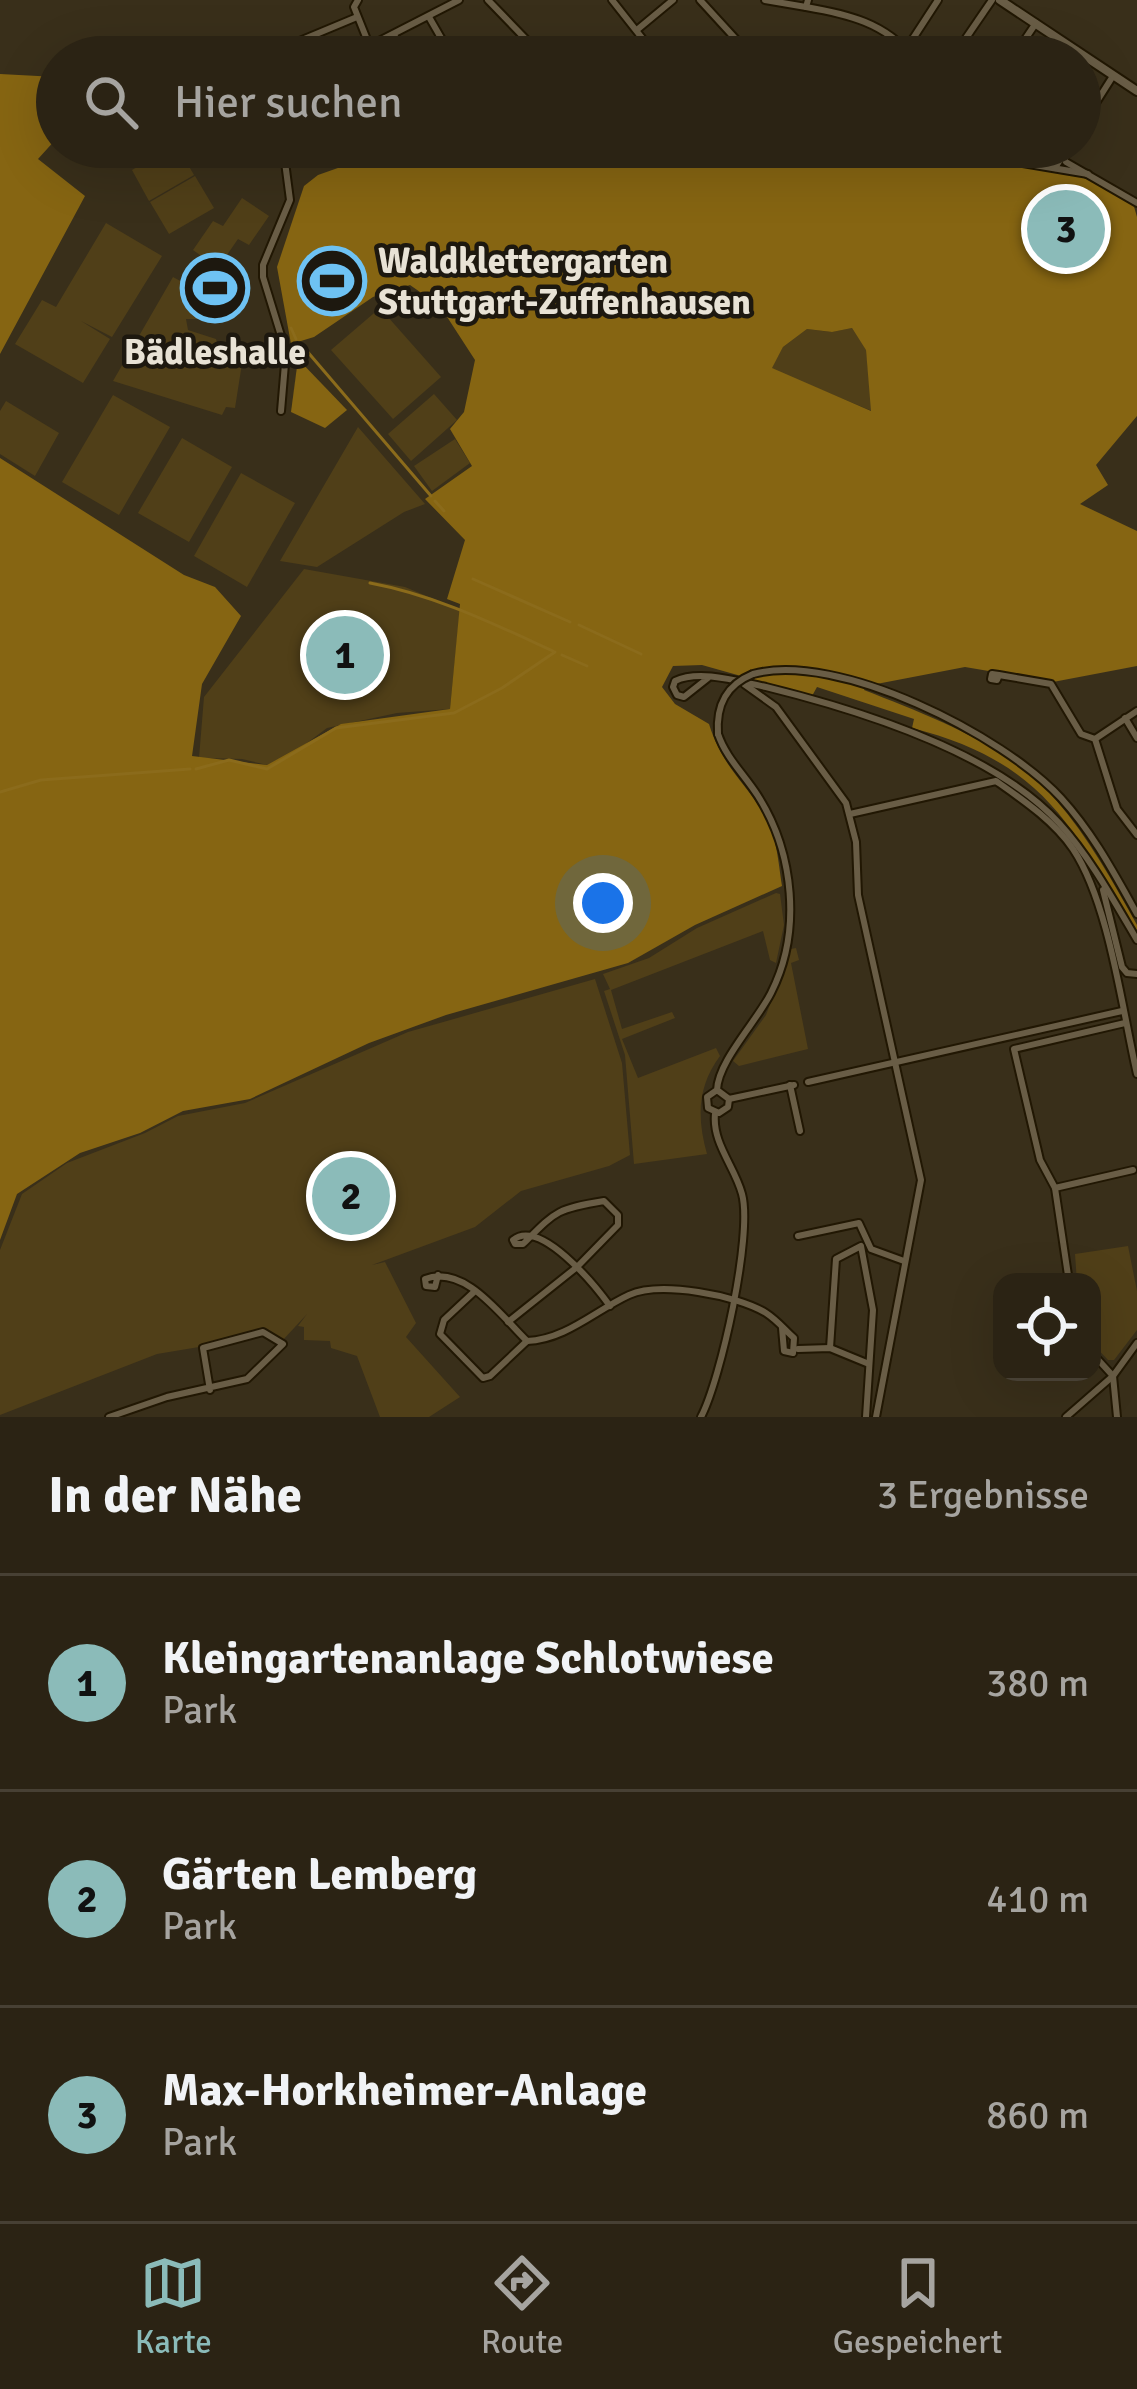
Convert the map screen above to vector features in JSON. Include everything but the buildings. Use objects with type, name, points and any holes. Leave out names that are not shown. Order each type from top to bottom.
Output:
[{"type":"main road","points":[[996,0],[1057,36]]},
{"type":"main road","points":[[1101,66],[1137,91]]},
{"type":"street","points":[[358,0],[354,7],[365,36]]},
{"type":"street","points":[[394,35],[459,0]]},
{"type":"street","points":[[488,0],[523,36]]},
{"type":"street","points":[[612,0],[643,36]]},
{"type":"street","points":[[638,29],[673,0]]},
{"type":"street","points":[[700,0],[733,36]]},
{"type":"street","points":[[765,0],[807,3],[859,17],[883,36]]},
{"type":"street","points":[[917,36],[938,0]]},
{"type":"street","points":[[968,36],[996,0]]},
{"type":"street","points":[[310,36],[357,17]]},
{"type":"street","points":[[429,17],[440,36]]},
{"type":"street","points":[[1027,36],[1036,22]]},
{"type":"street","points":[[1101,95],[1114,75]]},
{"type":"street","points":[[281,411],[286,352],[262,277],[290,200],[286,168]]},
{"type":"street","points":[[1055,168],[1088,174]]},
{"type":"street","points":[[1077,168],[1137,203]]},
{"type":"street","points":[[701,1417],[720,1369],[745,1208],[716,1133],[715,1113],[706,1101],[717,1090],[721,1070],[762,1012],[778,980],[790,909],[788,875],[773,824],[726,755],[718,734],[718,715],[727,692],[753,674],[793,668],[844,676],[961,726],[1043,781],[1086,828],[1137,914]]},
{"type":"street","points":[[708,678],[684,697],[676,695],[675,681],[687,675],[708,678],[744,684],[804,697],[981,763],[1044,808],[1074,841],[1137,940]]},
{"type":"street","points":[[1000,675],[1052,684],[1081,734],[1095,739]]},
{"type":"street","points":[[744,684],[776,707],[842,794],[850,814],[858,895],[921,1180],[876,1417]]},
{"type":"street","points":[[1095,739],[1137,712]]},
{"type":"street","points":[[1125,718],[1137,738]]},
{"type":"street","points":[[1095,739],[1117,808],[1137,835]]},
{"type":"street","points":[[850,814],[996,781],[1036,810],[1072,847],[1090,881],[1137,1074]]},
{"type":"street","points":[[1097,876],[1122,967],[1137,974]]},
{"type":"street","points":[[1112,926],[1117,918],[1126,922]]},
{"type":"street","points":[[808,1082],[1122,1011]]},
{"type":"street","points":[[1068,1273],[1055,1188],[1040,1160],[1014,1048],[1125,1023]]},
{"type":"street","points":[[717,1090],[730,1099],[792,1085],[800,1131]]},
{"type":"street","points":[[715,1113],[726,1110],[730,1099]]},
{"type":"street","points":[[1055,1188],[1135,1169]]},
{"type":"street","points":[[508,1322],[577,1267],[618,1225],[620,1218],[610,1203],[598,1202],[554,1212],[532,1235],[577,1267],[610,1306]]},
{"type":"street","points":[[798,1236],[859,1223],[871,1250],[904,1262]]},
{"type":"street","points":[[830,1348],[836,1259],[861,1246],[873,1310],[866,1417]]},
{"type":"street","points":[[438,1276],[458,1279],[475,1291],[527,1341]]},
{"type":"street","points":[[475,1291],[444,1321],[440,1334],[483,1378],[527,1341],[556,1335],[632,1293],[653,1288],[731,1300],[764,1312],[794,1338],[815,1347]]},
{"type":"street","points":[[782,1328],[784,1351],[830,1348],[869,1364]]},
{"type":"street","points":[[109,1417],[166,1397],[210,1390],[255,1375],[283,1344],[270,1334],[256,1332],[203,1348],[210,1390]]},
{"type":"street","points":[[794,1338],[796,1349]]},
{"type":"street","points":[[1066,1417],[1113,1376],[1137,1343]]},
{"type":"street","points":[[1101,1363],[1113,1376],[1117,1417]]},
{"type":"shaded area","points":[[0,74],[36,76],[36,168],[49,168],[85,196],[0,354]]},
{"type":"shaded area","points":[[190,168],[194,175],[149,201],[132,170]]},
{"type":"shaded area","points":[[338,168],[1035,168],[1088,177],[1133,203],[1137,217],[1137,416],[1096,465],[1108,485],[1080,504],[1137,531],[1137,666],[1053,682],[965,667],[864,690],[967,734],[1036,780],[1090,845],[1137,925],[1137,935],[1093,862],[1050,804],[994,760],[912,728],[914,719],[817,687],[812,696],[702,665],[673,666],[662,687],[675,704],[709,724],[726,761],[768,820],[782,886],[695,925],[628,963],[446,1015],[369,1043],[250,1099],[183,1111],[140,1133],[80,1153],[17,1194],[0,1240],[0,458],[184,575],[215,587],[241,616],[202,684],[192,756],[267,765],[341,724],[450,709],[460,604],[447,599],[465,540],[425,499],[472,466],[450,429],[464,412],[475,360],[440,306],[410,285],[373,297],[314,337],[291,344],[277,267],[304,186]],"holes":[[[1069,201],[1087,213],[1093,237],[1065,258],[1047,256],[1038,238],[1043,220]],[[852,328],[866,350],[871,411],[772,368],[783,347],[807,329]]]},
{"type":"shaded area","points":[[195,176],[214,208],[169,234],[150,202]]},
{"type":"shaded area","points":[[242,198],[269,216],[249,245],[238,239],[218,268],[193,250],[213,221],[223,226]]},
{"type":"shaded area","points":[[1069,201],[1087,213],[1094,238],[1065,258],[1046,256],[1038,238],[1043,220]]},
{"type":"shaded area","points":[[106,223],[162,256],[112,337],[81,321],[110,339],[83,383],[15,344],[42,300],[56,307]]},
{"type":"shaded area","points":[[173,277],[217,301],[217,311],[204,319],[186,319],[188,330],[216,339],[220,353],[243,357],[235,408],[226,407],[222,415],[113,381]]},
{"type":"shaded area","points":[[380,308],[441,377],[393,419],[331,350]]},
{"type":"shaded area","points":[[852,328],[866,349],[872,411],[771,369],[783,347],[807,329]]},
{"type":"shaded area","points":[[298,359],[347,410],[325,428],[291,412]]},
{"type":"shaded area","points":[[434,394],[457,420],[411,461],[388,434]]},
{"type":"shaded area","points":[[113,395],[170,427],[119,515],[62,482]]},
{"type":"shaded area","points":[[6,401],[59,433],[35,476],[0,454],[0,411]]},
{"type":"shaded area","points":[[358,427],[425,504],[404,512],[317,567],[280,561]]},
{"type":"shaded area","points":[[182,438],[232,467],[189,542],[138,513]]},
{"type":"shaded area","points":[[455,439],[470,463],[432,491],[414,466]]},
{"type":"shaded area","points":[[241,473],[295,503],[247,587],[194,556]]},
{"type":"shaded area","points":[[304,569],[405,587],[460,610],[450,709],[397,713],[327,728],[267,765],[199,758],[204,697]]},
{"type":"shaded area","points":[[780,894],[784,925],[776,963],[770,960],[763,931],[611,990],[622,1029],[672,1012],[675,1018],[622,1039],[638,1078],[716,1048],[720,1056],[701,1103],[707,1154],[634,1164],[625,1055],[603,974],[649,958],[697,928]]},
{"type":"shaded area","points":[[796,948],[799,960],[791,963],[808,1049],[739,1066],[733,1061],[766,1015],[791,949]]},
{"type":"shaded area","points":[[595,979],[622,1063],[630,1155],[609,1166],[521,1191],[475,1227],[372,1265],[385,1262],[416,1323],[406,1337],[460,1397],[429,1417],[380,1417],[357,1356],[331,1348],[330,1341],[304,1340],[304,1327],[298,1326],[307,1314],[282,1341],[260,1329],[157,1354],[0,1415],[0,1250],[22,1194],[67,1163],[178,1116],[245,1103],[408,1032]]},
{"type":"shaded area","points":[[1128,1246],[1137,1291],[1137,1330],[1114,1360],[1101,1353],[1101,1273],[1076,1273],[1075,1254]]},
{"type":"waterway","points":[[291,328],[296,339]]},
{"type":"waterway","points":[[306,350],[431,496]]},
{"type":"waterway","points":[[435,501],[444,511]]},
{"type":"waterway","points":[[473,579],[570,622]]},
{"type":"waterway","points":[[370,583],[441,603],[553,651]]},
{"type":"waterway","points":[[579,625],[641,654]]},
{"type":"waterway","points":[[196,769],[229,760],[267,769],[336,728],[454,713],[555,652]]},
{"type":"waterway","points":[[562,655],[587,666]]},
{"type":"waterway","points":[[0,792],[41,780],[190,769]]},
{"type":"place","name":"Max-Horkheimer-Anlage","points":[[1066,229]]},
{"type":"place","name":"Waldklettergarten Stuttgart-Zuffenhausen","points":[[332,281]]},
{"type":"place","name":"Bädleshalle","points":[[215,288]]},
{"type":"place","name":"Kleingartenanlage Schlotwiese","points":[[345,655]]},
{"type":"place","name":"Gärten Lemberg","points":[[351,1196]]}]
